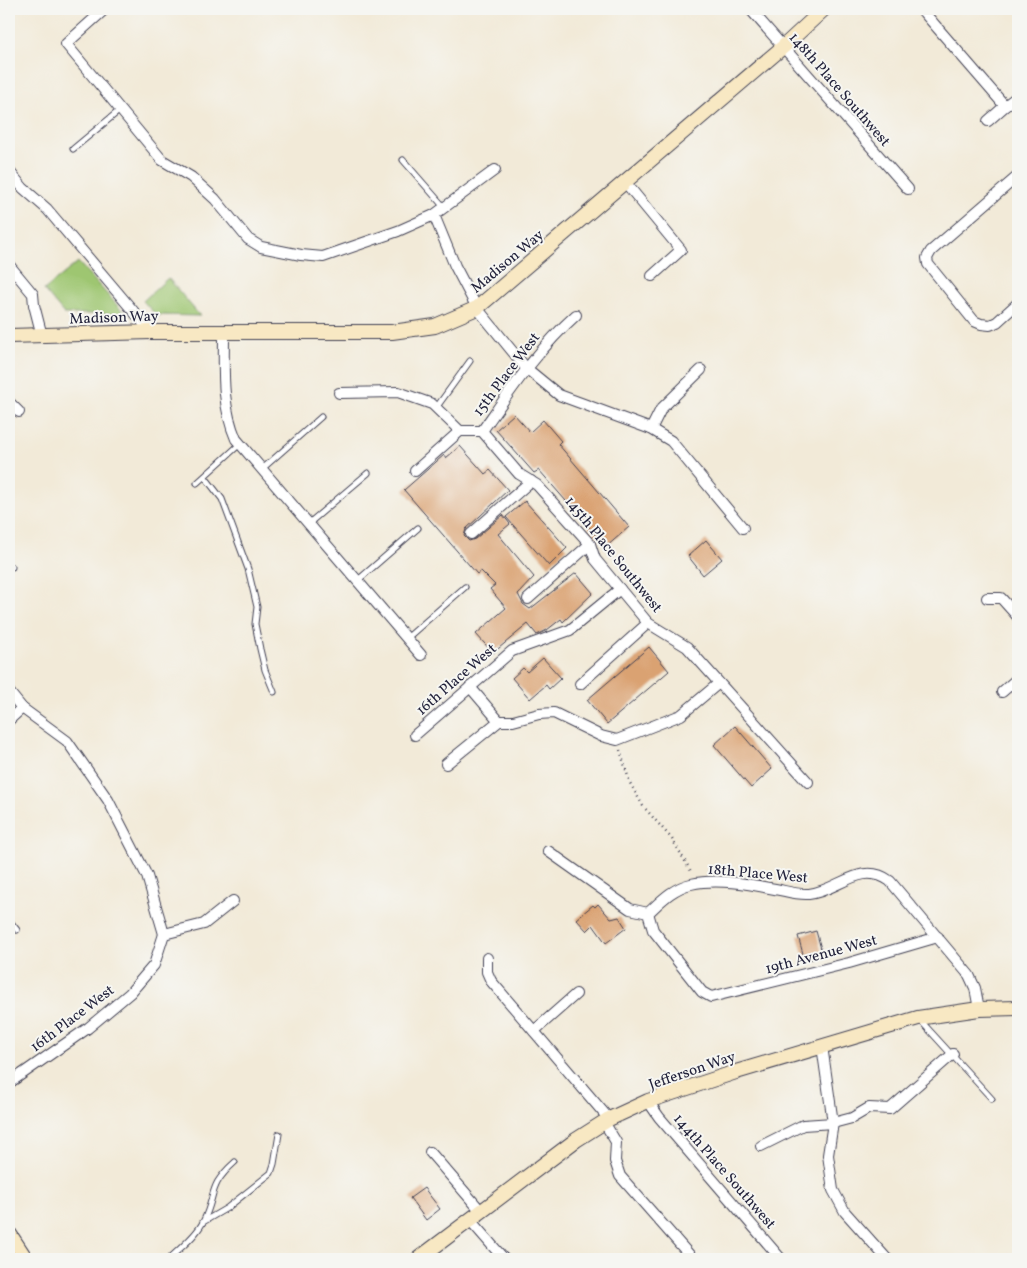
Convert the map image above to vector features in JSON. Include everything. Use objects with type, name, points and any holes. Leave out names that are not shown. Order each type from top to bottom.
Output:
[{"type":"street","points":[[105,9],[66,44],[162,160],[191,177],[215,199],[248,239],[262,246],[301,255],[323,257],[398,231],[434,215],[495,170]]},
{"type":"street","name":"148th Place Southwest","points":[[750,9],[908,189]]},
{"type":"street","name":"Madison Way","points":[[9,336],[151,332],[392,332],[435,326],[477,308],[824,9]]},
{"type":"street","points":[[920,9],[1005,106]]},
{"type":"street","points":[[988,121],[1018,96]]},
{"type":"street","points":[[9,171],[23,188],[47,209],[151,332]]},
{"type":"street","points":[[1018,176],[932,251],[928,258],[928,264],[974,321],[990,325],[997,322],[1018,303]]},
{"type":"street","points":[[625,182],[681,250],[652,276]]},
{"type":"street","points":[[434,215],[455,266],[477,308],[526,368],[559,395],[652,429],[671,442],[744,528]]},
{"type":"street","points":[[9,265],[33,294],[42,336]]},
{"type":"street","name":"15th Place West","points":[[482,430],[526,368],[558,331],[576,316]]},
{"type":"street","points":[[224,332],[224,400],[229,422],[240,444],[421,655]]},
{"type":"street","points":[[652,429],[660,409],[701,370]]},
{"type":"street","points":[[338,393],[398,392],[434,406],[460,431]]},
{"type":"street","points":[[9,402],[18,412]]},
{"type":"street","points":[[415,471],[460,431],[482,430]]},
{"type":"street","name":"145th Place Southwest","points":[[482,430],[519,474],[537,485],[590,544],[595,558],[648,623],[687,647],[808,782]]},
{"type":"street","points":[[471,534],[531,481]]},
{"type":"street","points":[[528,599],[590,544]]},
{"type":"street","name":"16th Place West","points":[[415,735],[512,651],[570,630],[620,589]]},
{"type":"street","points":[[987,598],[1001,598],[1018,617]]},
{"type":"street","points":[[580,684],[648,623]]},
{"type":"street","points":[[1002,692],[1018,678]]},
{"type":"street","points":[[446,764],[499,721],[513,721],[539,714],[554,713],[601,736],[617,740],[681,715],[719,683]]},
{"type":"street","points":[[470,687],[499,721]]},
{"type":"street","points":[[9,692],[22,708],[67,741],[108,800],[147,876],[164,934],[204,924],[233,901]]},
{"type":"street","points":[[9,720],[22,708]]},
{"type":"street","points":[[548,851],[630,909],[648,913]]},
{"type":"street","name":"18th Place West","points":[[648,913],[668,894],[698,883],[718,882],[810,894],[872,872],[881,874],[890,881],[938,937]]},
{"type":"street","name":"19th Avenue West","points":[[648,913],[653,930],[702,992],[712,997],[849,963],[938,937]]},
{"type":"street","name":"16th Place West","points":[[9,1083],[88,1028],[130,993],[154,964],[164,934]]},
{"type":"street","points":[[938,937],[969,975],[975,988],[979,1009]]},
{"type":"street","points":[[487,958],[487,972],[491,981],[606,1121],[616,1142],[615,1161],[620,1176],[693,1259]]},
{"type":"street","points":[[534,1031],[576,994]]},
{"type":"street","name":"Jefferson Way","points":[[418,1259],[606,1121],[648,1102],[698,1083],[918,1018],[979,1009],[1018,1008]]},
{"type":"street","points":[[822,1046],[833,1123],[828,1156],[833,1190],[845,1212],[887,1259]]},
{"type":"street","points":[[761,1146],[803,1126],[833,1123],[852,1118],[870,1108],[890,1109],[953,1054]]},
{"type":"street","name":"144th Place Southwest","points":[[648,1102],[781,1259]]},
{"type":"street","points":[[430,1152],[481,1211]]},
{"type":"street","points":[[470,1220],[504,1259]]},
{"type":"street","points":[[9,1233],[26,1259]]},
{"type":"lane","points":[[73,149],[120,109]]},
{"type":"lane","points":[[403,160],[444,207]]},
{"type":"lane","points":[[434,406],[470,360]]},
{"type":"lane","points":[[261,470],[321,417]]},
{"type":"lane","points":[[197,483],[240,444]]},
{"type":"lane","points":[[308,524],[368,473]]},
{"type":"lane","points":[[205,476],[222,498],[248,568],[257,608],[256,624],[260,649],[265,670],[274,692]]},
{"type":"lane","points":[[357,581],[418,528]]},
{"type":"lane","points":[[407,638],[465,587]]},
{"type":"lane","points":[[9,920],[18,930]]},
{"type":"lane","points":[[918,1018],[953,1054],[992,1099]]},
{"type":"lane","points":[[169,1259],[203,1222],[228,1208],[271,1173],[279,1134]]},
{"type":"lane","points":[[203,1222],[214,1186],[220,1175],[235,1162]]},
{"type":"path","points":[[617,740],[630,783],[643,806],[672,839],[698,883]]},
{"type":"green space","points":[[78,262],[125,314],[64,314],[44,290]]},
{"type":"green space","points":[[168,278],[200,316],[156,315],[143,301]]},
{"type":"building","points":[[514,414],[530,432],[543,420],[561,441],[558,444],[629,527],[606,547],[539,470],[534,473],[496,430]]},
{"type":"building","points":[[460,446],[485,474],[490,470],[508,490],[466,529],[464,536],[469,541],[475,539],[503,515],[510,524],[498,534],[534,577],[518,594],[523,604],[530,609],[576,573],[593,593],[563,622],[561,619],[537,635],[528,624],[493,653],[476,634],[506,608],[490,589],[495,585],[481,571],[477,574],[404,490],[444,455],[446,458]]},
{"type":"building","points":[[525,501],[567,548],[549,566],[506,517]]},
{"type":"building","points":[[706,540],[722,559],[703,575],[688,556]]},
{"type":"building","points":[[649,647],[669,671],[607,724],[587,700]]},
{"type":"building","points":[[543,658],[561,678],[549,689],[546,685],[530,699],[512,678],[523,668],[527,672]]},
{"type":"building","points":[[735,726],[772,769],[751,788],[714,745]]},
{"type":"building","points":[[598,904],[611,919],[619,917],[626,928],[606,943],[593,925],[587,931],[576,919],[593,905],[595,907]]},
{"type":"building","points":[[816,931],[823,956],[805,961],[798,936]]},
{"type":"building","points":[[424,1188],[440,1209],[426,1220],[410,1198]]}]
